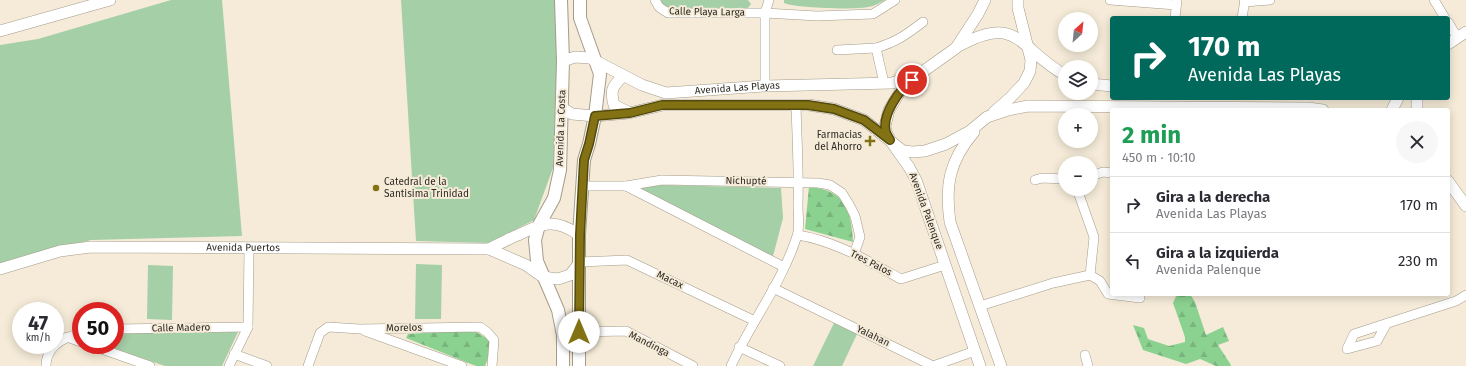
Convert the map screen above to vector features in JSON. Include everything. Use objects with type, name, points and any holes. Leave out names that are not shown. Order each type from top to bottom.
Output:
[{"type":"main road","name":"Avenida La Costa","points":[[561,0],[563,61],[560,170],[554,198],[538,225],[535,240],[537,261],[558,310],[562,335],[563,366]]},
{"type":"main road","points":[[579,366],[582,186],[584,160],[595,116],[600,74],[580,18],[580,0]]},
{"type":"street","points":[[0,31],[87,3],[110,0]]},
{"type":"street","name":"Calle Playa Larga","points":[[655,0],[659,7],[668,13],[765,13],[817,16],[873,14],[895,0]]},
{"type":"street","name":"Avenida Palenque","points":[[980,366],[916,180],[910,166],[890,140],[885,126],[889,110],[904,85],[956,48],[978,14],[985,0]]},
{"type":"street","name":"Avenida Palenque","points":[[1001,366],[950,222],[948,184],[952,171],[965,143],[988,117],[1010,98],[1024,83],[1030,71],[1031,60],[1018,8],[1018,0]]},
{"type":"street","points":[[1110,0],[1176,3],[1175,16]]},
{"type":"street","points":[[1242,16],[1244,1],[1270,0]]},
{"type":"street","points":[[1434,0],[1444,16]]},
{"type":"street","points":[[764,86],[765,13],[767,1]]},
{"type":"street","points":[[837,50],[876,48],[890,44],[904,37],[923,22]]},
{"type":"street","points":[[1450,28],[1454,39]]},
{"type":"street","points":[[956,48],[977,36],[987,33],[998,32],[1014,35],[1028,45],[1052,68],[1058,71]]},
{"type":"street","points":[[876,48],[884,84]]},
{"type":"street","name":"Avenida Las Playas","points":[[563,61],[580,57],[596,60],[642,85],[666,93],[764,86],[884,84],[892,83],[919,74]]},
{"type":"street","points":[[623,76],[613,86],[611,94],[614,105],[630,113]]},
{"type":"street","points":[[1098,85],[1110,86]]},
{"type":"street","name":"Avenida Las Playas","points":[[562,108],[572,114],[595,116],[630,113],[662,105],[808,105],[834,109],[864,120],[890,140]]},
{"type":"street","points":[[730,366],[784,267],[798,235],[799,182],[796,106]]},
{"type":"street","points":[[890,140],[903,151],[925,151],[946,144],[962,136],[988,117],[1008,110],[1028,106],[1118,108]]},
{"type":"street","points":[[1098,174],[1103,172],[1110,173]]},
{"type":"street","points":[[1035,180],[1042,178],[1058,179]]},
{"type":"street","name":"Nichupté","points":[[582,186],[626,186],[662,180],[799,182],[830,185],[842,193],[854,216],[860,238],[854,254]]},
{"type":"street","points":[[626,186],[784,267]]},
{"type":"street","points":[[1450,187],[1466,206]]},
{"type":"street","points":[[1079,196],[1094,237],[1090,275]]},
{"type":"street","name":"Avenida Puertos","points":[[489,249],[538,225],[556,224],[570,229],[580,235]]},
{"type":"street","name":"Tres Palos","points":[[798,235],[809,237],[854,254],[901,279],[945,265]]},
{"type":"street","name":"Avenida Puertos","points":[[0,269],[60,251],[91,247],[489,249],[526,265],[543,277]]},
{"type":"street","points":[[229,366],[248,327],[249,248]]},
{"type":"street","name":"Macax","points":[[580,262],[627,260],[755,321]]},
{"type":"street","points":[[543,277],[558,280],[570,276],[580,262]]},
{"type":"street","points":[[980,306],[1053,283],[1090,275],[1100,281],[1108,294],[1110,294]]},
{"type":"street","name":"Yalahan","points":[[773,288],[933,366],[975,351]]},
{"type":"street","points":[[1387,323],[1456,301],[1466,295]]},
{"type":"street","points":[[1124,296],[1140,298]]},
{"type":"street","name":"Calle Madero","points":[[124,329],[248,327]]},
{"type":"street","name":"Morelos","points":[[308,366],[320,333],[328,328],[360,329],[480,327],[494,340],[492,366]]},
{"type":"street","points":[[360,329],[462,366]]},
{"type":"street","name":"Mandinga","points":[[579,332],[626,331],[693,366]]},
{"type":"street","points":[[46,366],[46,360],[54,346],[67,337],[72,336]]},
{"type":"street","points":[[67,337],[72,339]]},
{"type":"street","points":[[739,347],[780,366]]},
{"type":"street","points":[[116,354],[150,366]]},
{"type":"street","points":[[234,354],[267,366]]},
{"type":"street","points":[[1085,355],[1088,366]]},
{"type":"green space","points":[[171,0],[222,0],[242,236],[91,240],[0,263],[0,45],[38,39]]},
{"type":"green space","points":[[401,0],[559,0],[553,168],[534,220],[489,243],[416,241]]},
{"type":"green space","points":[[660,0],[748,0],[751,4],[747,9],[670,8],[663,5]]},
{"type":"green space","points":[[784,0],[885,0],[868,7],[838,8],[790,5],[784,3]]},
{"type":"green space","points":[[663,185],[781,188],[783,218],[772,260],[635,187]]},
{"type":"green space","points":[[809,187],[831,192],[844,203],[848,211],[853,242],[805,229]]},
{"type":"green space","points":[[416,264],[442,265],[441,319],[415,319]]},
{"type":"green space","points":[[148,265],[173,266],[172,320],[147,319]]},
{"type":"green space","points":[[1176,296],[1191,296],[1195,302],[1206,335],[1223,327],[1229,341],[1218,345],[1231,365],[1230,366],[1216,366],[1200,359],[1186,364],[1143,350],[1133,325],[1144,328],[1148,339],[1169,346],[1185,342],[1185,337],[1173,303]]},
{"type":"green space","points":[[834,323],[857,334],[842,366],[813,366]]},
{"type":"green space","points":[[472,330],[490,341],[488,358],[485,366],[476,366],[406,338],[408,334]]},
{"type":"green space","points":[[238,332],[222,366],[165,366],[124,352],[124,333]]},
{"type":"place","name":"Farmacias del Ahorro","points":[[870,141]]},
{"type":"place","name":"Catedral de la Santisima Trinidad","points":[[376,188]]},
{"type":"route","points":[[579,332],[580,235],[584,160],[595,116],[630,113],[662,105],[808,105],[834,109],[864,120],[890,140],[885,126],[889,110],[904,85],[912,80]]}]
